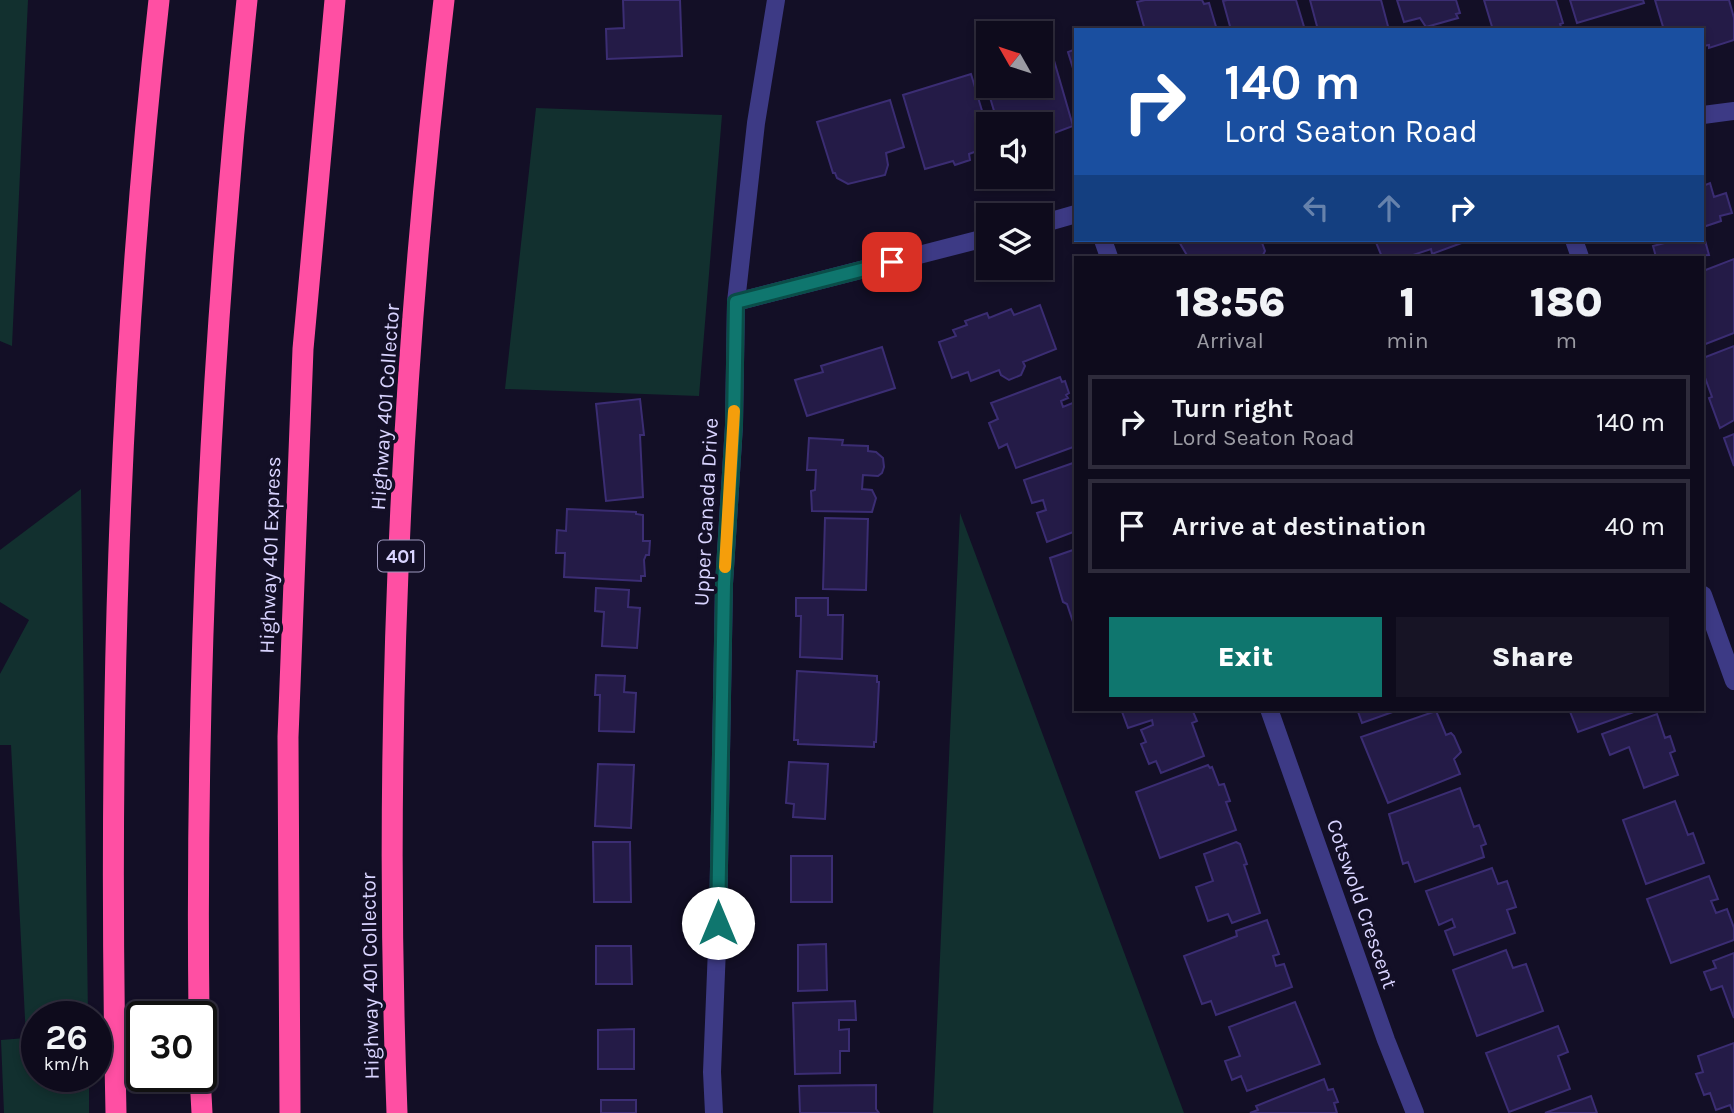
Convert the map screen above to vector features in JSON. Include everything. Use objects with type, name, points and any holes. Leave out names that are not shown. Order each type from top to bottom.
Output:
[{"type":"highway","points":[[116,1113],[112,859],[120,493],[140,196],[159,0]]},
{"type":"highway","points":[[199,1001],[197,842],[206,516],[219,301],[247,0]]},
{"type":"highway","name":"Highway 401 Express","points":[[290,1113],[288,737],[300,418],[303,349],[335,0]]},
{"type":"highway","name":"Highway 401 Collector","points":[[397,1113],[393,974],[397,621],[410,376],[429,131],[444,0]]},
{"type":"highway","points":[[201,1092],[202,1113]]},
{"type":"street","name":"Upper Canada Drive","points":[[715,1113],[712,1073],[718,923],[724,584],[734,425],[736,302],[756,123],[776,0]]},
{"type":"street","points":[[1704,115],[1734,110]]},
{"type":"street","points":[[1053,220],[1074,215]]},
{"type":"street","points":[[736,302],[976,240]]},
{"type":"street","points":[[1704,598],[1734,681]]},
{"type":"street","name":"Cotswold Crescent","points":[[1270,711],[1415,1113]]},
{"type":"green space","points":[[0,0],[28,0],[12,346],[0,341]]},
{"type":"green space","points":[[536,108],[722,115],[699,396],[505,389]]},
{"type":"green space","points":[[81,489],[88,1001],[24,1001],[11,745],[0,745],[0,674],[29,620],[0,602],[0,550]]},
{"type":"green space","points":[[960,513],[1184,1113],[933,1113]]},
{"type":"green space","points":[[21,1038],[21,1092],[89,1092],[89,1113],[4,1113],[1,1040]]},
{"type":"building","points":[[623,0],[680,0],[682,56],[607,59],[606,29],[624,28]]},
{"type":"building","points":[[1202,0],[1204,4],[1209,3],[1216,28],[1144,28],[1137,2]]},
{"type":"building","points":[[1296,0],[1304,28],[1230,28],[1223,1]]},
{"type":"building","points":[[1310,0],[1381,0],[1388,28],[1317,28]]},
{"type":"building","points":[[1397,0],[1456,0],[1460,13],[1456,14],[1458,18],[1426,27],[1420,18],[1404,22]]},
{"type":"building","points":[[1484,0],[1556,0],[1563,23],[1560,24],[1562,28],[1492,28]]},
{"type":"building","points":[[1570,0],[1643,0],[1644,3],[1577,23]]},
{"type":"building","points":[[1655,0],[1729,0],[1734,18],[1734,40],[1709,48],[1709,45],[1704,46],[1704,28],[1663,28]]},
{"type":"building","points":[[1074,50],[1074,72],[1068,52]]},
{"type":"building","points":[[1054,60],[1073,126],[1053,134],[1053,112],[994,112],[990,98],[1054,98]]},
{"type":"building","points":[[971,74],[976,98],[982,112],[976,112],[976,151],[969,154],[970,160],[955,165],[953,161],[925,169],[903,95]]},
{"type":"building","points":[[890,100],[904,147],[886,153],[888,165],[885,175],[848,184],[837,178],[817,122]]},
{"type":"building","points":[[1710,183],[1714,197],[1726,193],[1732,213],[1720,216],[1721,221],[1704,227],[1704,186]]},
{"type":"building","points":[[1704,237],[1709,255],[1656,256],[1653,246],[1668,242],[1704,242]]},
{"type":"building","points":[[1179,242],[1262,242],[1265,251],[1262,256],[1187,256]]},
{"type":"building","points":[[1376,242],[1464,242],[1432,254],[1431,249],[1410,256],[1382,256]]},
{"type":"building","points":[[1734,259],[1734,333],[1704,345],[1704,271]]},
{"type":"building","points":[[1040,305],[1056,349],[1023,362],[1025,366],[1021,375],[1009,380],[1001,375],[999,370],[971,381],[968,372],[952,378],[939,342],[956,336],[953,330],[967,325],[965,321],[987,313],[989,318],[1011,309],[1014,315]]},
{"type":"building","points":[[1734,346],[1734,420],[1720,428],[1709,398],[1712,397],[1704,375],[1704,358]]},
{"type":"building","points":[[882,347],[895,388],[807,416],[795,380],[823,372],[821,366]]},
{"type":"building","points":[[1060,377],[1062,382],[1065,381],[1069,393],[1066,395],[1068,398],[1061,401],[1063,407],[1074,402],[1074,447],[1016,468],[1007,444],[999,448],[989,423],[998,419],[991,403]]},
{"type":"building","points":[[640,399],[644,435],[640,435],[643,497],[606,501],[596,404]]},
{"type":"building","points":[[1734,434],[1734,466],[1724,438]]},
{"type":"building","points":[[809,438],[843,440],[842,445],[868,446],[868,451],[876,452],[883,458],[882,473],[878,476],[863,475],[862,489],[872,490],[876,498],[872,512],[812,511],[811,491],[815,490],[816,470],[807,470]]},
{"type":"building","points":[[1074,463],[1074,532],[1047,542],[1037,513],[1046,510],[1043,500],[1032,503],[1024,480]]},
{"type":"building","points":[[567,509],[636,512],[643,515],[643,541],[650,541],[649,555],[646,555],[644,560],[645,576],[641,576],[641,581],[564,577],[565,553],[556,553],[557,530],[566,531]]},
{"type":"building","points":[[825,518],[868,519],[866,590],[823,589]]},
{"type":"building","points":[[1074,550],[1074,622],[1067,604],[1063,602],[1050,558]]},
{"type":"building","points":[[596,588],[629,590],[628,607],[640,608],[637,648],[602,646],[604,612],[595,611]]},
{"type":"building","points":[[796,598],[828,598],[828,615],[843,615],[842,659],[800,657],[801,616],[796,616]]},
{"type":"building","points":[[797,671],[877,676],[879,682],[874,747],[798,744],[798,740],[794,740]]},
{"type":"building","points":[[596,675],[625,676],[624,692],[636,693],[634,732],[599,731],[600,695],[595,695]]},
{"type":"building","points":[[1122,711],[1193,711],[1197,721],[1192,723],[1204,756],[1161,773],[1156,761],[1149,764],[1141,744],[1146,742],[1141,730],[1153,725],[1152,720],[1128,728]]},
{"type":"building","points":[[1358,711],[1395,711],[1362,723]]},
{"type":"building","points":[[1436,711],[1446,735],[1451,733],[1454,736],[1461,752],[1454,759],[1460,774],[1388,803],[1361,737]]},
{"type":"building","points":[[1570,711],[1636,711],[1578,732]]},
{"type":"building","points":[[1657,714],[1665,738],[1670,736],[1675,751],[1670,753],[1678,775],[1644,788],[1629,747],[1610,755],[1602,734]]},
{"type":"building","points":[[789,762],[828,764],[825,819],[793,817],[794,804],[786,803]]},
{"type":"building","points":[[598,764],[634,765],[631,828],[595,826]]},
{"type":"building","points":[[1208,765],[1212,767],[1219,785],[1224,784],[1230,801],[1226,802],[1236,830],[1160,858],[1136,792]]},
{"type":"building","points":[[1460,788],[1474,827],[1479,825],[1486,844],[1481,846],[1484,857],[1415,882],[1408,862],[1403,864],[1389,814]]},
{"type":"building","points":[[1675,801],[1688,835],[1693,833],[1704,863],[1646,884],[1623,820]]},
{"type":"building","points":[[593,842],[630,842],[631,902],[594,902]]},
{"type":"building","points":[[1236,842],[1240,844],[1247,864],[1244,865],[1260,913],[1232,923],[1228,914],[1208,921],[1196,887],[1213,881],[1204,854]]},
{"type":"building","points":[[791,856],[832,856],[832,902],[791,902]]},
{"type":"building","points":[[1492,868],[1498,884],[1507,881],[1516,907],[1507,910],[1515,933],[1454,955],[1445,931],[1455,927],[1452,919],[1439,925],[1426,891]]},
{"type":"building","points":[[1709,876],[1718,899],[1711,901],[1716,913],[1727,909],[1734,928],[1734,940],[1671,963],[1647,899]]},
{"type":"building","points":[[1267,920],[1279,954],[1273,956],[1276,966],[1284,964],[1292,987],[1216,1015],[1211,1001],[1202,1004],[1184,956],[1237,936],[1236,931]]},
{"type":"building","points":[[826,944],[827,990],[798,991],[798,945]]},
{"type":"building","points":[[596,946],[631,946],[632,984],[596,984]]},
{"type":"building","points":[[1506,950],[1513,968],[1526,964],[1543,1011],[1477,1036],[1453,970]]},
{"type":"building","points":[[1734,953],[1734,1018],[1722,986],[1711,990],[1704,972],[1716,968],[1713,961]]},
{"type":"building","points":[[855,1001],[856,1020],[839,1020],[839,1030],[849,1029],[849,1051],[840,1051],[840,1073],[795,1074],[793,1003]]},
{"type":"building","points":[[1295,1002],[1320,1064],[1247,1091],[1241,1076],[1232,1080],[1225,1061],[1240,1056],[1229,1027]]},
{"type":"building","points":[[1558,1026],[1568,1052],[1558,1056],[1570,1089],[1509,1112],[1486,1053]]},
{"type":"building","points":[[634,1029],[634,1069],[598,1069],[598,1030]]},
{"type":"building","points":[[1734,1043],[1733,1113],[1730,1105],[1716,1110],[1710,1093],[1704,1095],[1696,1074],[1703,1072],[1698,1056]]},
{"type":"building","points":[[1324,1079],[1328,1090],[1333,1089],[1338,1102],[1334,1103],[1337,1113],[1250,1113],[1258,1110],[1256,1106]]},
{"type":"building","points":[[876,1085],[876,1109],[879,1113],[800,1113],[799,1086]]},
{"type":"building","points":[[1591,1096],[1597,1113],[1545,1113]]},
{"type":"building","points":[[601,1100],[636,1100],[636,1113],[601,1113]]},
{"type":"slow traffic","points":[[725,567],[734,411]]},
{"type":"route","points":[[718,923],[724,584],[734,425],[736,302],[892,262]]}]
